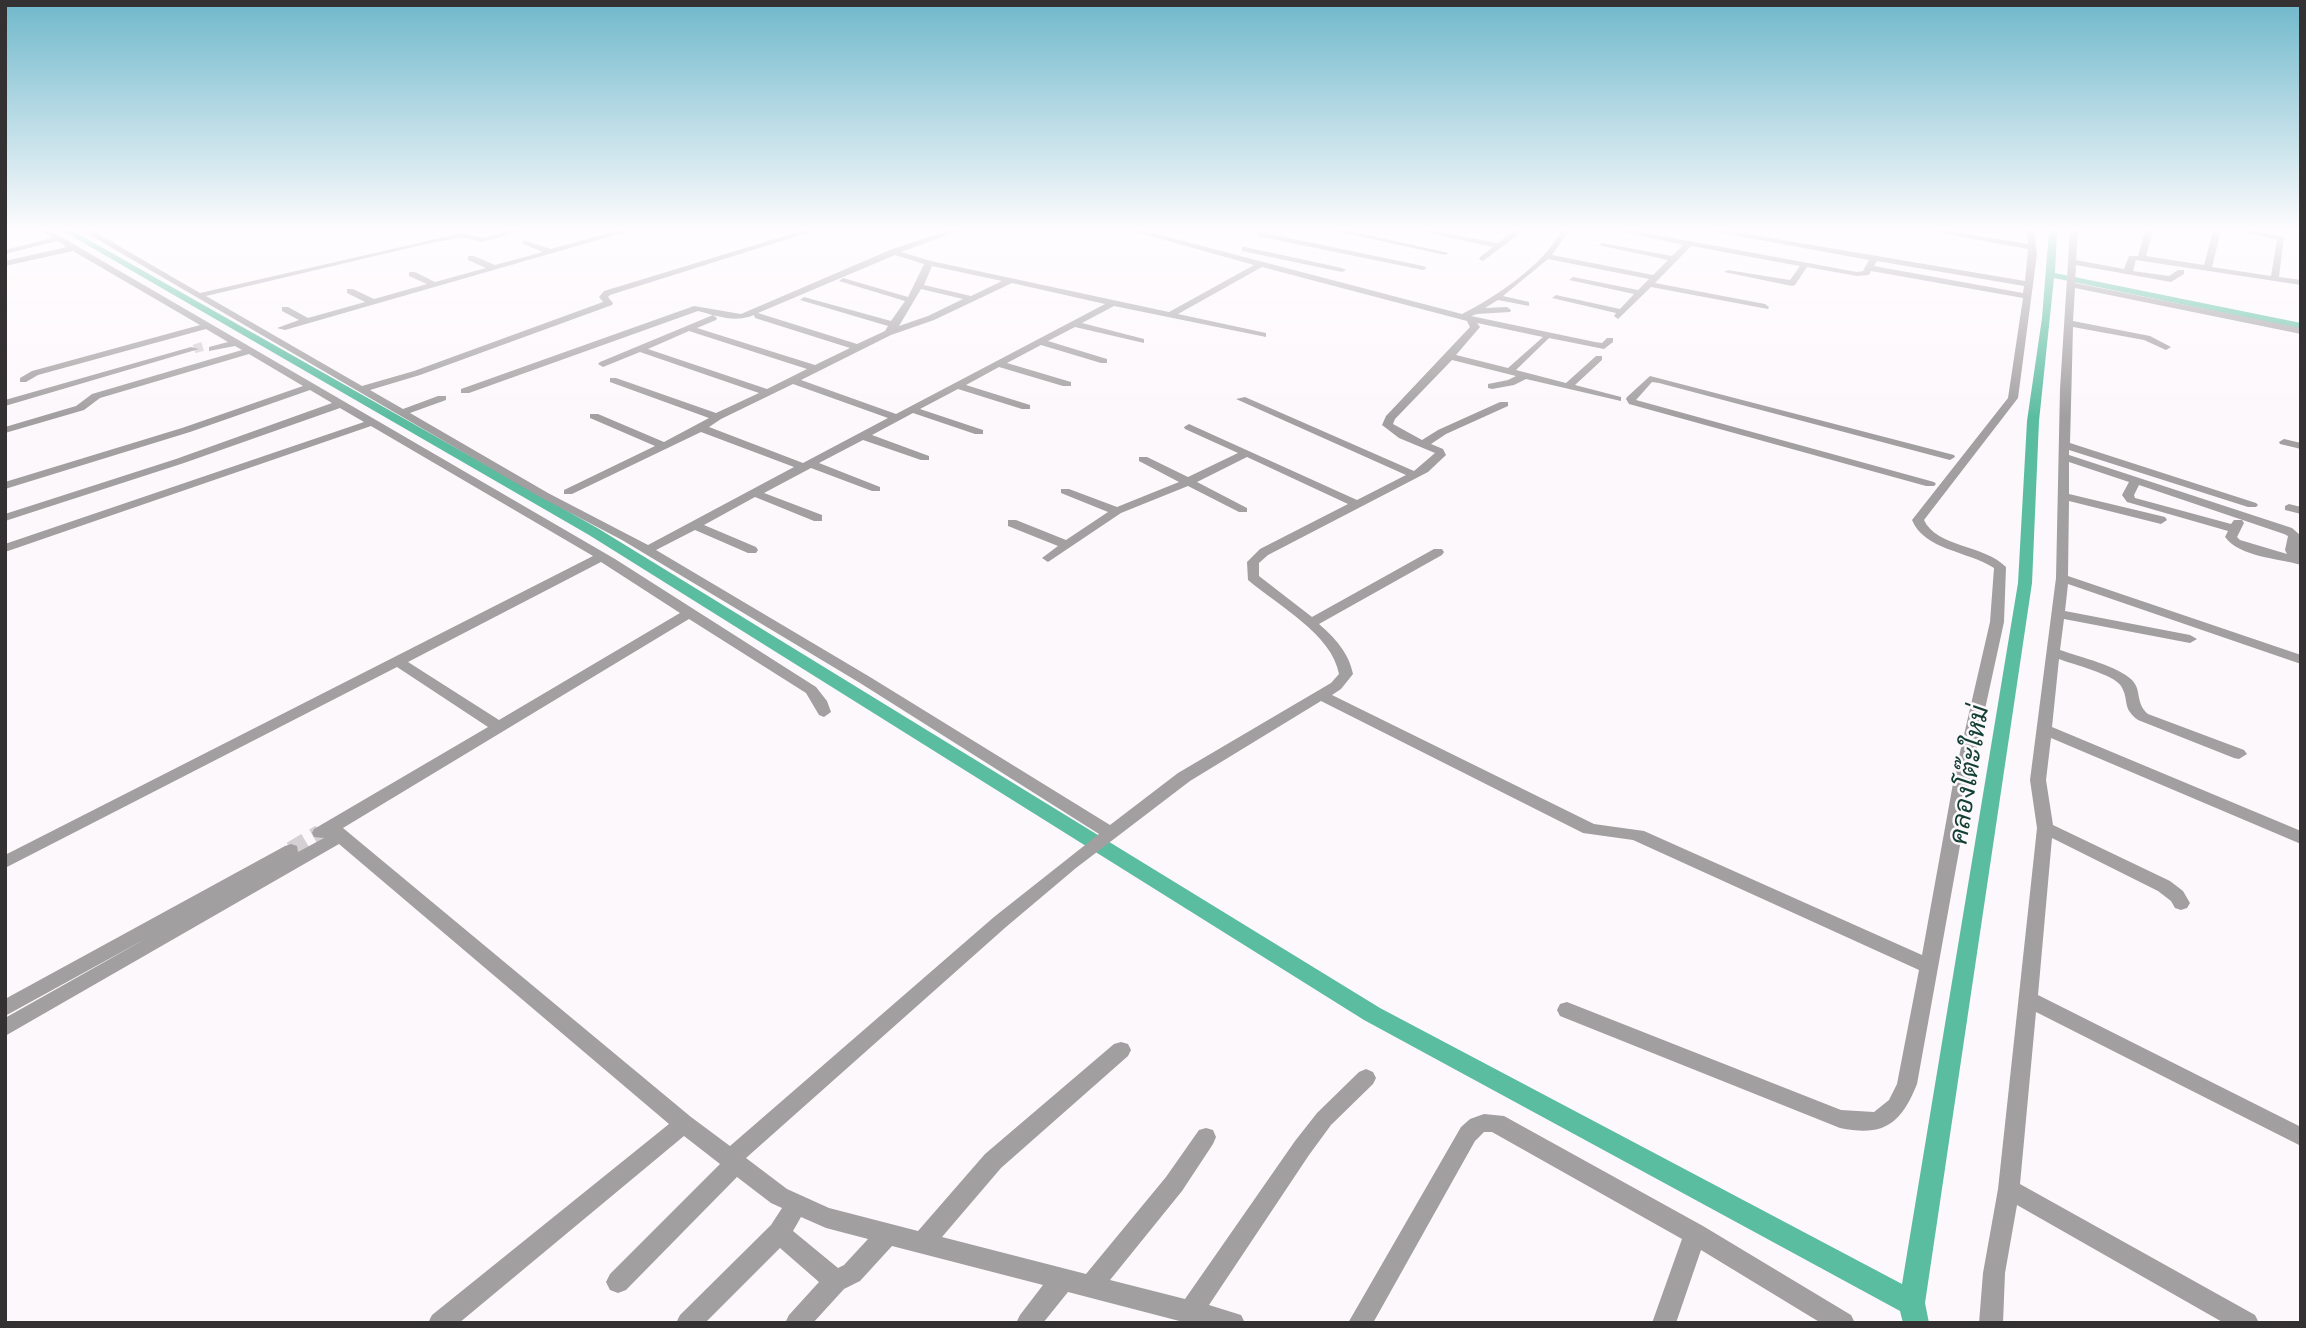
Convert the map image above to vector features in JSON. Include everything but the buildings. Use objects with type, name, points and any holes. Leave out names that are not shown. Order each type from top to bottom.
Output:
[{"type":"street","points":[[151,293],[601,557],[811,690],[820,701],[824,712]]},
{"type":"street","points":[[196,293],[544,495],[648,550],[865,680],[1107,836]]},
{"type":"street","points":[[200,295],[209,293]]},
{"type":"street","points":[[356,293],[373,302]]},
{"type":"street","points":[[282,328],[406,293]]},
{"type":"street","points":[[366,391],[609,303],[603,297],[607,293]]},
{"type":"street","points":[[465,391],[515,376],[697,308],[742,317],[799,293]]},
{"type":"street","points":[[885,293],[910,300]]},
{"type":"street","points":[[891,329],[915,293]]},
{"type":"street","points":[[947,293],[972,299]]},
{"type":"street","points":[[568,492],[701,428],[717,417],[859,348],[891,329],[931,318],[985,293]]},
{"type":"street","points":[[1066,293],[1263,335]]},
{"type":"street","points":[[1172,314],[1209,293]]},
{"type":"street","points":[[1377,293],[1595,345],[1604,346],[1610,340]]},
{"type":"street","points":[[1470,316],[1503,293]]},
{"type":"street","points":[[1556,298],[1620,314],[1640,293]]},
{"type":"street","points":[[1704,293],[1765,307]]},
{"type":"street","points":[[2009,293],[2026,296]]},
{"type":"street","points":[[1567,1010],[1840,1119],[1860,1124],[1877,1123],[1901,1101],[1907,1084],[1953,840],[1962,778],[1997,622],[2000,566],[1981,555],[1929,536],[1920,527],[1918,520],[2013,398],[2026,293]]},
{"type":"street","points":[[1991,1323],[1994,1273],[2009,1189],[2045,828],[2038,780],[2062,578],[2070,293]]},
{"type":"street","points":[[2130,293],[2301,331]]},
{"type":"street","points":[[2142,293],[2301,322]]},
{"type":"street","points":[[1498,297],[1526,304]]},
{"type":"street","points":[[804,300],[891,329]]},
{"type":"street","points":[[648,550],[1111,304]]},
{"type":"street","points":[[285,309],[307,321]]},
{"type":"street","points":[[1470,316],[1507,310]]},
{"type":"street","points":[[758,316],[859,348]]},
{"type":"street","points":[[618,1282],[732,1162],[1000,922],[1070,864],[1184,777],[1343,680],[1346,669],[1336,650],[1311,623],[1254,577],[1253,562],[1265,552],[1415,475],[1441,455],[1439,451],[1403,436],[1387,425],[1390,418],[1475,327],[1470,316]]},
{"type":"street","points":[[603,364],[713,318]]},
{"type":"street","points":[[1072,323],[1141,341]]},
{"type":"street","points":[[2068,323],[2147,338],[2166,347]]},
{"type":"street","points":[[23,380],[35,373],[208,326]]},
{"type":"street","points":[[688,328],[816,369]]},
{"type":"street","points":[[1509,372],[1545,339]]},
{"type":"street","points":[[5,402],[176,354],[233,341]]},
{"type":"street","points":[[1038,341],[1104,361]]},
{"type":"street","points":[[640,349],[767,392]]},
{"type":"street","points":[[5,430],[80,408],[96,397],[250,351]]},
{"type":"street","points":[[1450,356],[1617,399],[1623,403],[1632,400],[1650,379],[1659,380],[1950,457]]},
{"type":"street","points":[[1568,387],[1599,358]]},
{"type":"street","points":[[996,363],[1068,384]]},
{"type":"street","points":[[1492,386],[1511,383],[1524,376]]},
{"type":"street","points":[[613,380],[717,417]]},
{"type":"street","points":[[792,380],[896,417]]},
{"type":"street","points":[[955,385],[1026,407]]},
{"type":"street","points":[[5,486],[174,434],[310,387]]},
{"type":"street","points":[[404,412],[442,398]]},
{"type":"street","points":[[1241,399],[1415,475]]},
{"type":"street","points":[[1632,400],[1930,484]]},
{"type":"street","points":[[5,518],[180,461],[340,404]]},
{"type":"street","points":[[1424,443],[1504,404]]},
{"type":"street","points":[[910,409],[979,432]]},
{"type":"street","points":[[594,416],[665,446]]},
{"type":"street","points":[[5,548],[371,423]]},
{"type":"street","points":[[1189,427],[1357,504]]},
{"type":"street","points":[[701,428],[876,489]]},
{"type":"street","points":[[861,435],[925,457]]},
{"type":"street","points":[[2284,442],[2301,446]]},
{"type":"street","points":[[2064,451],[2136,480],[2294,535],[2291,550],[2298,560]]},
{"type":"street","points":[[2064,451],[2252,505]]},
{"type":"street","points":[[1048,558],[1117,511],[1161,495],[1247,453]]},
{"type":"street","points":[[1143,459],[1243,510]]},
{"type":"street","points":[[2136,480],[2128,495],[2131,500],[2234,529]]},
{"type":"street","points":[[1065,491],[1117,511]]},
{"type":"street","points":[[754,493],[818,518]]},
{"type":"street","points":[[2064,496],[2161,520]]},
{"type":"street","points":[[2242,516],[2231,537],[2236,543],[2279,557],[2298,560]]},
{"type":"street","points":[[1012,523],[1066,545]]},
{"type":"street","points":[[694,525],[752,550]]},
{"type":"street","points":[[1311,623],[1438,552]]},
{"type":"street","points":[[5,862],[601,557]]},
{"type":"street","points":[[2062,578],[2301,660]]},
{"type":"street","points":[[5,1028],[689,613]]},
{"type":"street","points":[[2059,614],[2190,639]]},
{"type":"street","points":[[2055,653],[2118,676],[2128,684],[2130,702],[2134,710],[2143,717],[2239,754]]},
{"type":"street","points":[[399,662],[500,729]]},
{"type":"street","points":[[1321,695],[1589,829],[1597,832],[1625,831],[1638,835],[1928,965]]},
{"type":"street","points":[[2045,730],[2301,838]]},
{"type":"street","points":[[2045,828],[2164,886],[2177,896],[2181,903]]},
{"type":"street","points":[[331,831],[684,1125],[796,1206],[826,1218],[887,1235],[1212,1319],[1302,1147],[1324,1119],[1366,1078]]},
{"type":"street","points":[[5,1008],[291,850]]},
{"type":"street","points":[[2029,999],[2301,1137]]},
{"type":"street","points":[[922,1243],[993,1161],[1121,1050]]},
{"type":"street","points":[[1360,1323],[1468,1134],[1474,1126],[1482,1123],[1497,1124],[1695,1234],[1843,1323]]},
{"type":"street","points":[[440,1323],[684,1125]]},
{"type":"street","points":[[1091,1286],[1174,1184],[1206,1137]]},
{"type":"street","points":[[2009,1189],[2247,1323]]},
{"type":"street","points":[[688,1323],[779,1233],[796,1206]]},
{"type":"street","points":[[779,1233],[836,1281]]},
{"type":"street","points":[[1664,1323],[1695,1234]]},
{"type":"street","points":[[797,1323],[836,1281],[852,1273],[887,1235]]},
{"type":"street","points":[[1028,1323],[1063,1279]]},
{"type":"waterway","points":[[176,293],[594,532],[1372,1014],[1912,1303]]},
{"type":"waterway","name":"คลองโต๊ะใหม่","points":[[1912,1303],[2025,583],[2033,421],[2049,293]]},
{"type":"waterway","points":[[2140,293],[2301,326]]},
{"type":"waterway","name":"คลองโต๊ะใหม่","points":[[1912,1303],[1916,1323]]},
{"type":"tunnel","points":[[194,349],[207,345]]},
{"type":"tunnel","points":[[291,850],[320,833]]}]
